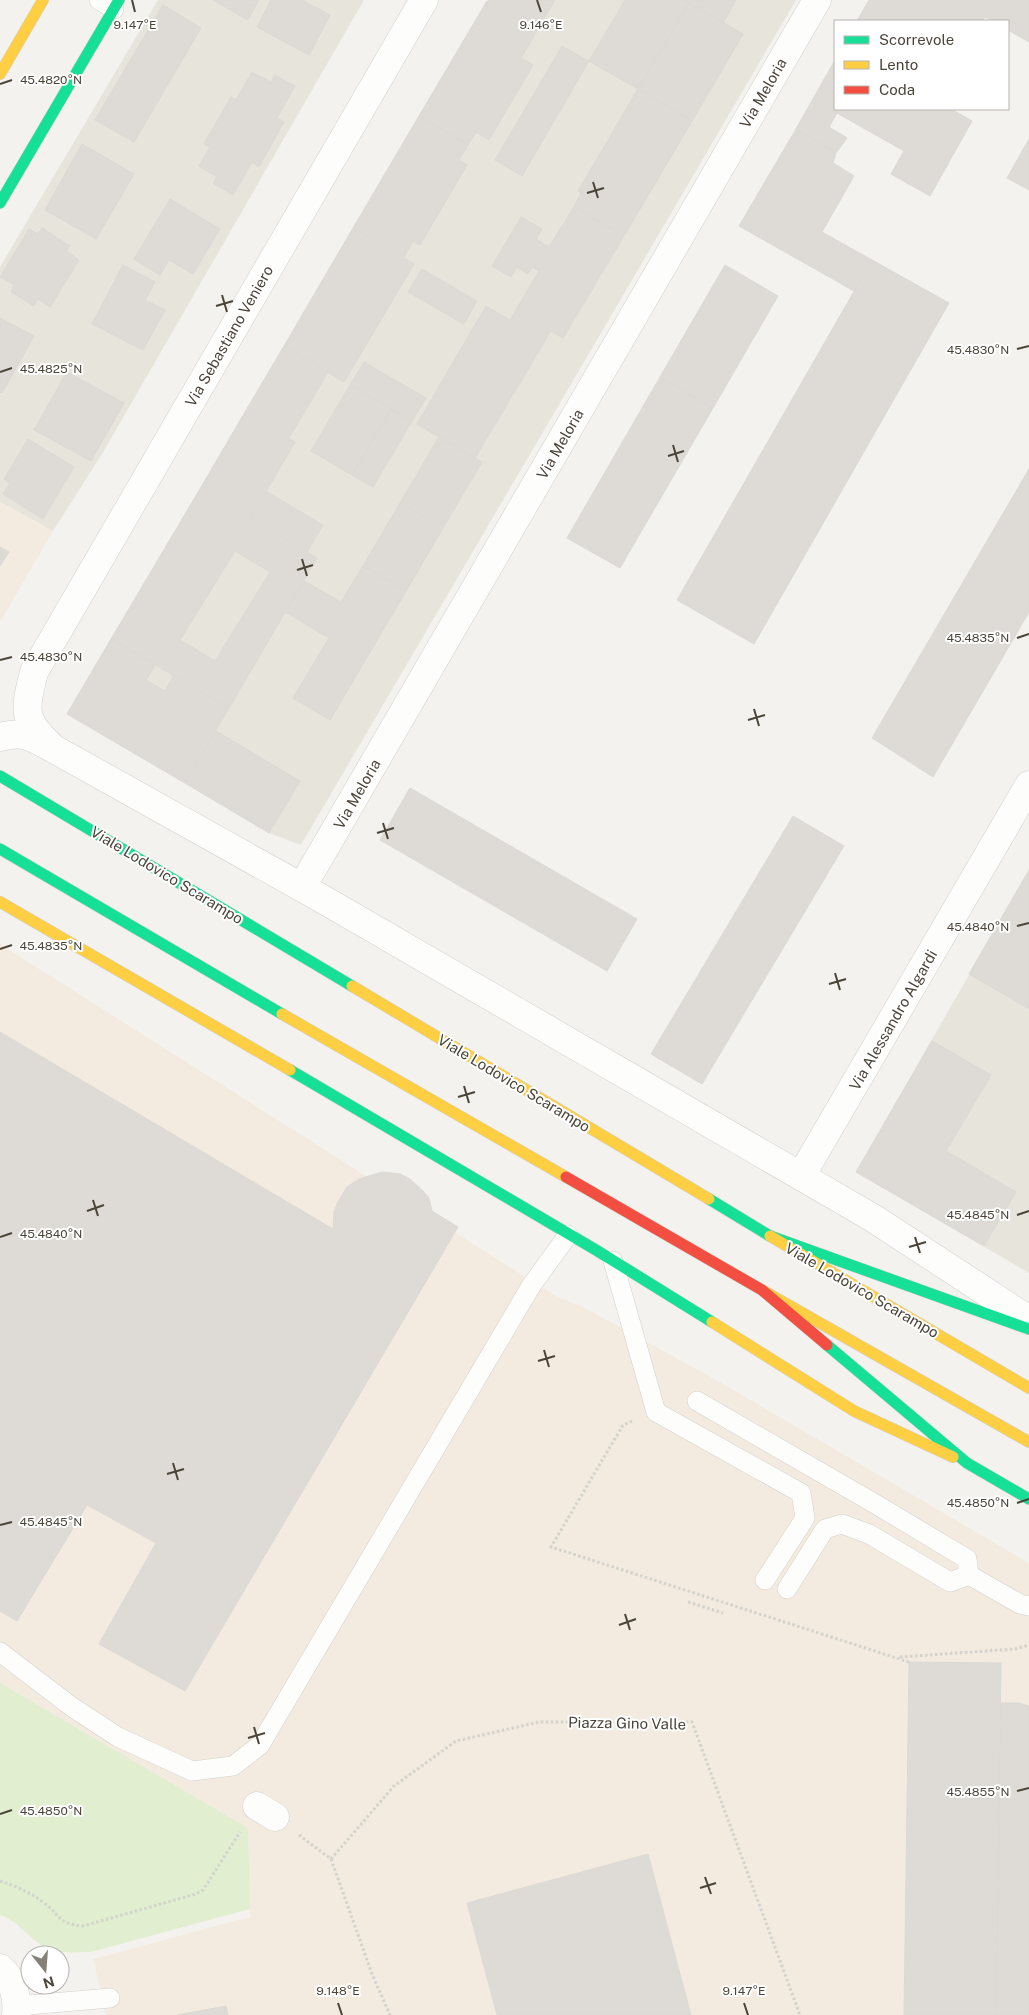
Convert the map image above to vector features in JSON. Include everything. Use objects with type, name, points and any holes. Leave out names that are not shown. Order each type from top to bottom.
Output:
[{"type":"main road","points":[[0,74],[43,0]]},
{"type":"main road","points":[[0,202],[110,3]]},
{"type":"main road","name":"Viale Lodovico Scarampo","points":[[0,776],[770,1236],[1029,1388]]},
{"type":"main road","points":[[0,849],[238,989],[1029,1442]]},
{"type":"main road","points":[[0,902],[613,1261],[854,1411],[967,1463],[1029,1499]]},
{"type":"main road","points":[[770,1236],[1029,1329]]},
{"type":"main road","points":[[762,1290],[967,1463]]},
{"type":"street","name":"Via Sebastiano Veniero","points":[[54,749],[37,734],[26,712],[34,672],[424,0]]},
{"type":"street","name":"Via Meloria","points":[[302,887],[817,0]]},
{"type":"street","points":[[0,737],[11,734],[29,735],[302,887],[873,1218],[1029,1320]]},
{"type":"street","name":"Via Alessandro Algardi","points":[[801,1176],[818,1150],[1029,785]]},
{"type":"street","points":[[0,1968],[13,1987],[16,2010]]},
{"type":"lane","points":[[0,1652],[72,1707],[118,1737],[192,1771],[233,1766],[260,1745],[531,1286],[568,1235]]},
{"type":"lane","points":[[613,1261],[656,1412],[800,1493],[805,1518],[765,1580]]},
{"type":"lane","points":[[697,1401],[862,1495],[967,1559],[968,1575]]},
{"type":"lane","points":[[787,1589],[825,1529],[842,1524],[869,1534],[950,1582],[968,1575]]},
{"type":"lane","points":[[968,1575],[1020,1604],[1029,1606]]},
{"type":"lane","points":[[16,2010],[110,1998]]},
{"type":"path","points":[[656,1412],[623,1425],[551,1547],[909,1662]]},
{"type":"path","points":[[688,1602],[723,1613]]},
{"type":"path","points":[[897,1657],[1014,1649],[1029,1645]]},
{"type":"path","name":"Piazza Gino Valle","points":[[331,1859],[394,1786],[456,1741],[539,1722],[692,1722],[800,2015]]},
{"type":"path","points":[[0,1881],[22,1888],[46,1904],[59,1919],[71,1925],[83,1926],[196,1894],[203,1890],[266,1812],[331,1859],[372,1974],[390,2015]]},
{"type":"shaded area","points":[[158,0],[364,0],[102,454],[53,531],[0,502],[0,267]]},
{"type":"shaded area","points":[[488,0],[796,0],[301,845],[269,833],[67,714]]},
{"type":"shaded area","points":[[0,502],[53,531],[0,622]]},
{"type":"shaded area","points":[[1029,870],[1029,1273],[856,1172]]},
{"type":"shaded area","points":[[0,944],[557,1297],[581,1306],[711,1377],[1029,1563],[1029,2015],[106,2015],[93,1959],[250,1917],[248,1828],[0,1683]]},
{"type":"green space","points":[[0,1683],[248,1828],[250,1909],[91,1952],[70,1952],[70,1945],[41,1945],[11,1920],[0,1915]]},
{"type":"building","points":[[213,0],[259,0],[248,20]]},
{"type":"building","points":[[271,0],[302,0],[330,15],[309,55],[257,27]]},
{"type":"building","points":[[488,0],[555,0],[537,31]]},
{"type":"building","points":[[625,0],[684,0],[689,3],[638,89],[589,61]]},
{"type":"building","points":[[684,0],[736,0],[723,23]]},
{"type":"building","points":[[869,0],[1005,0],[994,20],[985,17],[984,20],[858,20]]},
{"type":"building","points":[[1005,0],[1029,0],[1029,42],[1009,31],[1009,20],[994,20]]},
{"type":"building","points":[[487,1],[537,31],[521,58],[533,65],[489,140],[476,132],[468,145],[419,116]]},
{"type":"building","points":[[689,3],[743,34],[692,121],[638,89]]},
{"type":"building","points":[[163,5],[201,28],[134,142],[95,120]]},
{"type":"building","points":[[562,46],[589,61],[522,176],[495,160]]},
{"type":"building","points":[[834,62],[834,110],[953,110],[972,121],[930,196],[891,174],[904,151],[837,113],[829,127],[847,138],[836,153],[796,129]]},
{"type":"building","points":[[252,72],[271,82],[275,75],[295,86],[277,118],[284,122],[259,167],[252,162],[233,195],[213,183],[217,177],[199,166],[210,147],[204,144],[231,97],[236,100]]},
{"type":"building","points":[[638,89],[692,121],[624,236],[574,207],[581,193],[578,191]]},
{"type":"building","points":[[419,116],[468,145],[459,160],[467,165],[420,245],[413,241],[403,258],[353,228]]},
{"type":"building","points":[[796,129],[836,153],[833,163],[854,176],[822,232],[872,260],[854,291],[739,226]]},
{"type":"building","points":[[1029,139],[1029,190],[1007,178]]},
{"type":"building","points":[[82,144],[134,174],[96,239],[45,210]]},
{"type":"building","points":[[170,199],[220,229],[193,274],[169,260],[160,275],[134,259]]},
{"type":"building","points":[[574,207],[624,236],[563,338],[550,331],[545,341],[510,320],[539,271],[532,267],[528,274],[517,267],[511,277],[492,266],[521,217],[542,229],[536,239],[549,247]]},
{"type":"building","points":[[42,228],[70,246],[66,251],[79,260],[50,307],[38,299],[34,306],[11,292],[14,285],[0,277],[29,229],[38,234]]},
{"type":"building","points":[[353,228],[414,264],[344,382],[284,346]]},
{"type":"building","points":[[872,260],[949,303],[754,644],[677,600]]},
{"type":"building","points":[[123,265],[155,282],[145,300],[165,310],[143,350],[92,324]]},
{"type":"building","points":[[725,265],[778,296],[713,408],[660,377]]},
{"type":"building","points":[[422,269],[477,301],[464,324],[408,292]]},
{"type":"building","points":[[486,306],[545,341],[475,458],[417,424]]},
{"type":"building","points":[[0,318],[34,336],[2,393],[0,392]]},
{"type":"building","points":[[284,346],[328,372],[289,438],[245,412]]},
{"type":"building","points":[[364,362],[426,398],[412,421],[350,385]]},
{"type":"building","points":[[67,372],[124,403],[91,461],[34,430]]},
{"type":"building","points":[[660,377],[713,408],[620,568],[567,538]]},
{"type":"building","points":[[350,385],[391,409],[352,475],[311,451]]},
{"type":"building","points":[[391,409],[412,421],[373,487],[352,475]]},
{"type":"building","points":[[245,412],[295,442],[250,519],[200,489]]},
{"type":"building","points":[[439,437],[482,462],[443,528],[400,503]]},
{"type":"building","points":[[28,439],[74,467],[43,519],[3,494],[10,483],[4,479]]},
{"type":"building","points":[[1029,469],[1029,612],[933,777],[872,738]]},
{"type":"building","points":[[200,489],[317,558],[229,708],[111,639]],"holes":[[[235,551],[270,572],[215,661],[180,640]]]},
{"type":"building","points":[[266,491],[323,525],[307,552],[250,519]]},
{"type":"building","points":[[400,503],[443,528],[406,591],[363,566]]},
{"type":"building","points":[[0,547],[9,552],[0,566]]},
{"type":"building","points":[[363,566],[406,591],[330,720],[293,698],[329,638],[285,612],[304,581],[341,602]]},
{"type":"building","points":[[111,639],[155,665],[146,680],[165,691],[174,675],[229,708],[185,783],[67,714]]},
{"type":"building","points":[[216,731],[300,781],[269,833],[185,783]]},
{"type":"building","points":[[410,788],[637,919],[607,971],[380,840]]},
{"type":"building","points":[[793,816],[844,846],[702,1084],[651,1054]]},
{"type":"building","points":[[1029,870],[1029,1009],[969,974]]},
{"type":"building","points":[[0,1032],[333,1229],[334,1212],[347,1187],[359,1179],[382,1172],[400,1174],[410,1179],[429,1198],[432,1211],[458,1227],[185,1691],[99,1644],[156,1543],[87,1505],[17,1621],[0,1611]]},
{"type":"building","points":[[932,1041],[991,1075],[946,1151],[1016,1192],[984,1246],[856,1172]]},
{"type":"building","points":[[909,1662],[1001,1663],[996,2015],[904,2015]]},
{"type":"building","points":[[1001,1703],[1019,1703],[1029,1706],[1029,2015],[996,2015]]},
{"type":"building","points":[[648,1854],[691,2015],[497,2015],[467,1903]]},
{"type":"building","points":[[226,2006],[228,2015],[177,2015]]},
{"type":"traffic: fast","points":[[0,203],[119,0]]},
{"type":"traffic: fast","points":[[0,776],[352,986]]},
{"type":"traffic: fast","points":[[0,849],[282,1014]]},
{"type":"traffic: fast","points":[[290,1070],[596,1250],[712,1322]]},
{"type":"traffic: fast","points":[[709,1199],[770,1236],[1029,1329]]},
{"type":"traffic: fast","points":[[827,1345],[967,1463],[1029,1499]]},
{"type":"traffic: slow","points":[[0,74],[43,0]]},
{"type":"traffic: slow","points":[[0,902],[290,1070]]},
{"type":"traffic: slow","points":[[352,986],[709,1199]]},
{"type":"traffic: slow","points":[[282,1014],[566,1177]]},
{"type":"traffic: slow","points":[[770,1236],[1029,1388]]},
{"type":"traffic: slow","points":[[762,1290],[1029,1442]]},
{"type":"traffic: slow","points":[[712,1322],[854,1411],[953,1457]]},
{"type":"traffic: jam","points":[[566,1177],[762,1290],[827,1345]]}]
